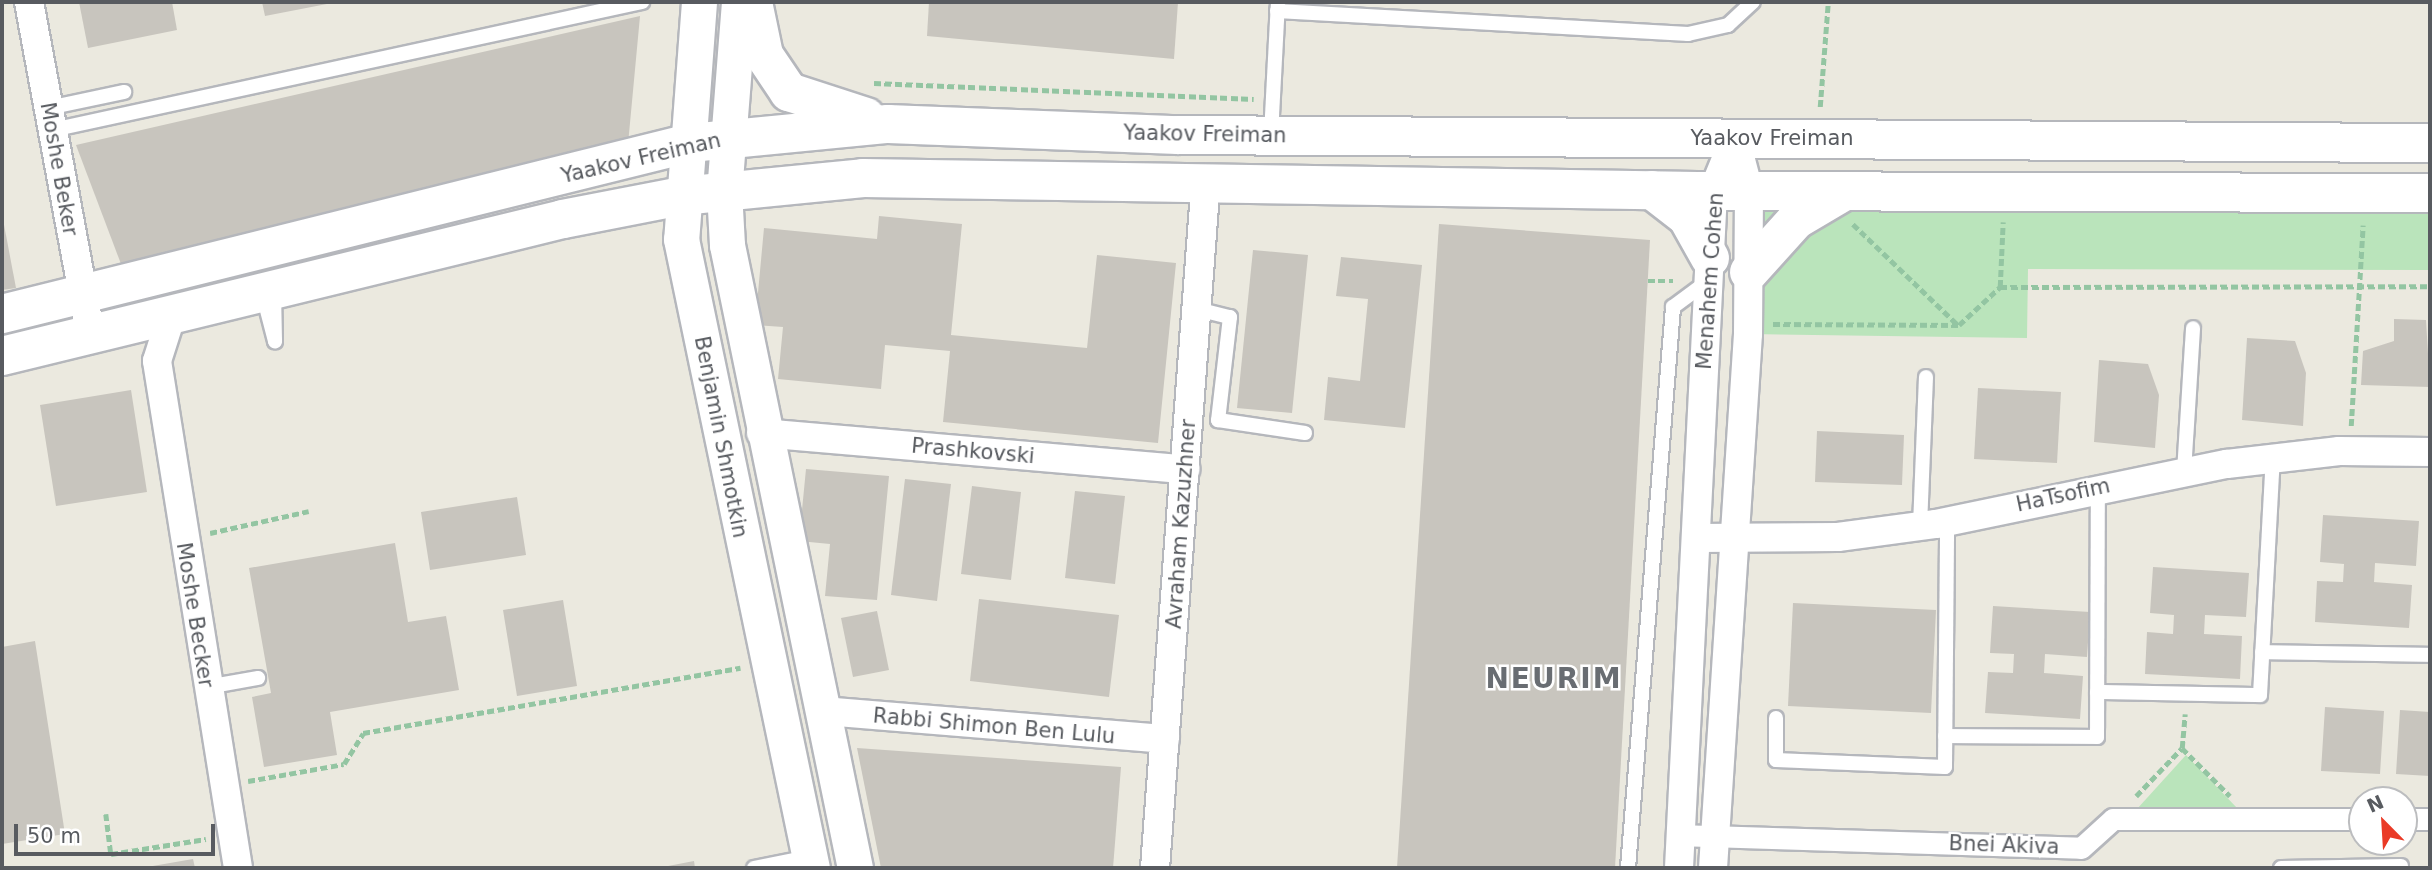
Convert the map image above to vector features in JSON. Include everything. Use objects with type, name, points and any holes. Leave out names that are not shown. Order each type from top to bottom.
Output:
[{"type":"main road","points":[[753,2],[764,55],[789,92],[888,124]]},
{"type":"main road","name":"Yaakov Freiman","points":[[2,314],[690,143],[888,124],[1271,136],[2430,143]]},
{"type":"main road","name":"Yaakov Freiman","points":[[2,356],[681,197],[863,178],[1206,179],[1731,191],[1847,206],[2430,193]]},
{"type":"main road","points":[[1652,190],[1687,217],[1709,269]]},
{"type":"main road","points":[[1749,272],[1787,228],[1847,206]]},
{"type":"street","name":"Moshe Beker","points":[[29,2],[82,295],[107,332]]},
{"type":"street","name":"Benjamin Shmotkin","points":[[699,2],[690,143],[681,197],[681,239],[767,663],[811,862]]},
{"type":"street","name":"Benjamin Shmotkin","points":[[739,2],[724,191],[727,245],[761,433],[824,711],[855,868]]},
{"type":"street","name":"Menahem Cohen","points":[[1679,868],[1677,835],[1697,538],[1709,269],[1731,191],[1735,137]]},
{"type":"street","name":"Avraham Kazuzhner","points":[[1155,868],[1206,179]]},
{"type":"street","name":"Menahem Cohen","points":[[1713,868],[1710,834],[1737,535],[1748,324],[1749,272],[1731,191]]},
{"type":"street","name":"Moshe Becker","points":[[171,317],[157,360],[185,553],[238,868]]},
{"type":"street","points":[[107,332],[157,360]]},
{"type":"street","name":"Prashkovski","points":[[761,433],[1185,469]]},
{"type":"street","name":"HaTsofim","points":[[1697,538],[1737,535],[1838,537],[1934,523],[2098,488],[2273,458],[2349,451],[2430,452]]},
{"type":"street","name":"Rabbi Shimon Ben Lulu","points":[[824,711],[1164,739]]},
{"type":"street","points":[[2113,819],[2348,819]]},
{"type":"street","name":"Bnei Akiva","points":[[1677,835],[2081,848],[2113,819]]},
{"type":"lane","points":[[50,119],[642,2]]},
{"type":"lane","points":[[1271,136],[1277,6],[1688,34],[1728,25],[1753,2]]},
{"type":"lane","points":[[50,119],[124,92]]},
{"type":"lane","points":[[1628,868],[1673,307],[1709,269]]},
{"type":"lane","points":[[1197,309],[1230,317],[1217,420],[1305,433]]},
{"type":"lane","points":[[2184,472],[2193,328]]},
{"type":"lane","points":[[1776,718],[1776,760],[1945,767],[1926,377]]},
{"type":"lane","points":[[2097,692],[2260,695],[2273,458]]},
{"type":"lane","points":[[1945,736],[2097,737],[2098,488]]},
{"type":"lane","points":[[2263,652],[2430,655]]},
{"type":"lane","points":[[207,687],[258,678]]},
{"type":"lane","points":[[754,868],[811,862]]},
{"type":"lane","points":[[2281,868],[2400,866]]},
{"type":"path","points":[[1819,114],[1828,2]]},
{"type":"path","points":[[2349,451],[2365,193]]},
{"type":"path","points":[[1847,206],[1959,325]]},
{"type":"path","points":[[2000,286],[2003,222]]},
{"type":"path","points":[[1648,281],[1677,281]]},
{"type":"path","points":[[1748,324],[1959,325],[2000,286],[2430,286]]},
{"type":"path","points":[[185,553],[202,551],[200,536],[309,510]]},
{"type":"path","points":[[223,786],[344,764],[363,733],[767,663]]},
{"type":"path","points":[[2113,819],[2182,748],[2186,694]]},
{"type":"path","points":[[2182,748],[2254,819]]},
{"type":"path","points":[[106,814],[111,853],[232,835]]},
{"type":"green space","points":[[1749,191],[2430,193],[2430,270],[2028,269],[2027,338],[1748,334]]},
{"type":"green space","points":[[2186,755],[2238,809],[2137,809]]},
{"type":"building","points":[[79,2],[172,2],[177,30],[88,48]]},
{"type":"building","points":[[262,2],[331,2],[332,3],[265,16]]},
{"type":"building","points":[[929,2],[1178,2],[1174,59],[927,36]]},
{"type":"building","points":[[640,16],[628,144],[121,264],[76,145]]},
{"type":"building","points":[[2,214],[16,288],[2,290]]},
{"type":"building","points":[[879,216],[962,224],[951,335],[1087,348],[1097,255],[1176,263],[1158,443],[943,422],[950,351],[885,345],[881,389],[778,379],[783,327],[755,325],[764,228],[877,239]]},
{"type":"building","points":[[1439,224],[1650,240],[1615,868],[1397,868]]},
{"type":"building","points":[[1253,250],[1308,255],[1292,413],[1237,408]]},
{"type":"building","points":[[1341,257],[1422,265],[1405,428],[1324,420],[1328,377],[1360,381],[1368,299],[1336,296]]},
{"type":"building","points":[[2394,319],[2426,320],[2430,387],[2361,385],[2363,351],[2394,341]]},
{"type":"building","points":[[2247,338],[2295,341],[2306,373],[2303,426],[2242,420]]},
{"type":"building","points":[[2099,360],[2148,364],[2159,395],[2155,448],[2094,442]]},
{"type":"building","points":[[1978,388],[2061,392],[2057,463],[1974,459]]},
{"type":"building","points":[[131,390],[147,492],[56,506],[40,405]]},
{"type":"building","points":[[1817,431],[1904,435],[1902,485],[1815,482]]},
{"type":"building","points":[[806,469],[889,476],[877,600],[825,596],[830,544],[799,541]]},
{"type":"building","points":[[905,479],[951,484],[937,601],[891,595]]},
{"type":"building","points":[[972,486],[1021,492],[1011,580],[961,574]]},
{"type":"building","points":[[1075,491],[1125,496],[1115,584],[1065,578]]},
{"type":"building","points":[[517,497],[526,555],[430,570],[421,512]]},
{"type":"building","points":[[2323,515],[2419,521],[2416,566],[2375,563],[2374,582],[2412,585],[2409,628],[2315,622],[2317,581],[2343,582],[2344,564],[2320,562]]},
{"type":"building","points":[[395,543],[408,622],[446,616],[459,690],[330,712],[337,755],[264,767],[252,697],[271,693],[249,568]]},
{"type":"building","points":[[2153,567],[2249,573],[2246,617],[2205,615],[2204,634],[2242,636],[2240,679],[2145,674],[2147,632],[2173,634],[2174,615],[2150,613]]},
{"type":"building","points":[[979,599],[1119,615],[1109,697],[970,681]]},
{"type":"building","points":[[563,600],[577,686],[517,696],[503,610]]},
{"type":"building","points":[[1793,603],[1936,610],[1931,713],[1788,706]]},
{"type":"building","points":[[1993,606],[2090,612],[2087,657],[2045,654],[2044,673],[2083,676],[2080,719],[1985,713],[1988,672],[2013,673],[2014,654],[1990,653]]},
{"type":"building","points":[[877,611],[889,670],[853,677],[841,618]]},
{"type":"building","points":[[35,641],[65,834],[2,844],[2,647]]},
{"type":"building","points":[[2325,707],[2384,711],[2380,774],[2321,771]]},
{"type":"building","points":[[2400,710],[2430,712],[2430,776],[2396,774]]},
{"type":"building","points":[[857,748],[1121,767],[1113,868],[881,868]]},
{"type":"building","points":[[193,859],[195,868],[147,868],[147,867]]},
{"type":"building","points":[[694,861],[695,868],[663,868],[663,867]]},
{"type":"district","name":"NEURIM","points":[[1554,679]]}]
